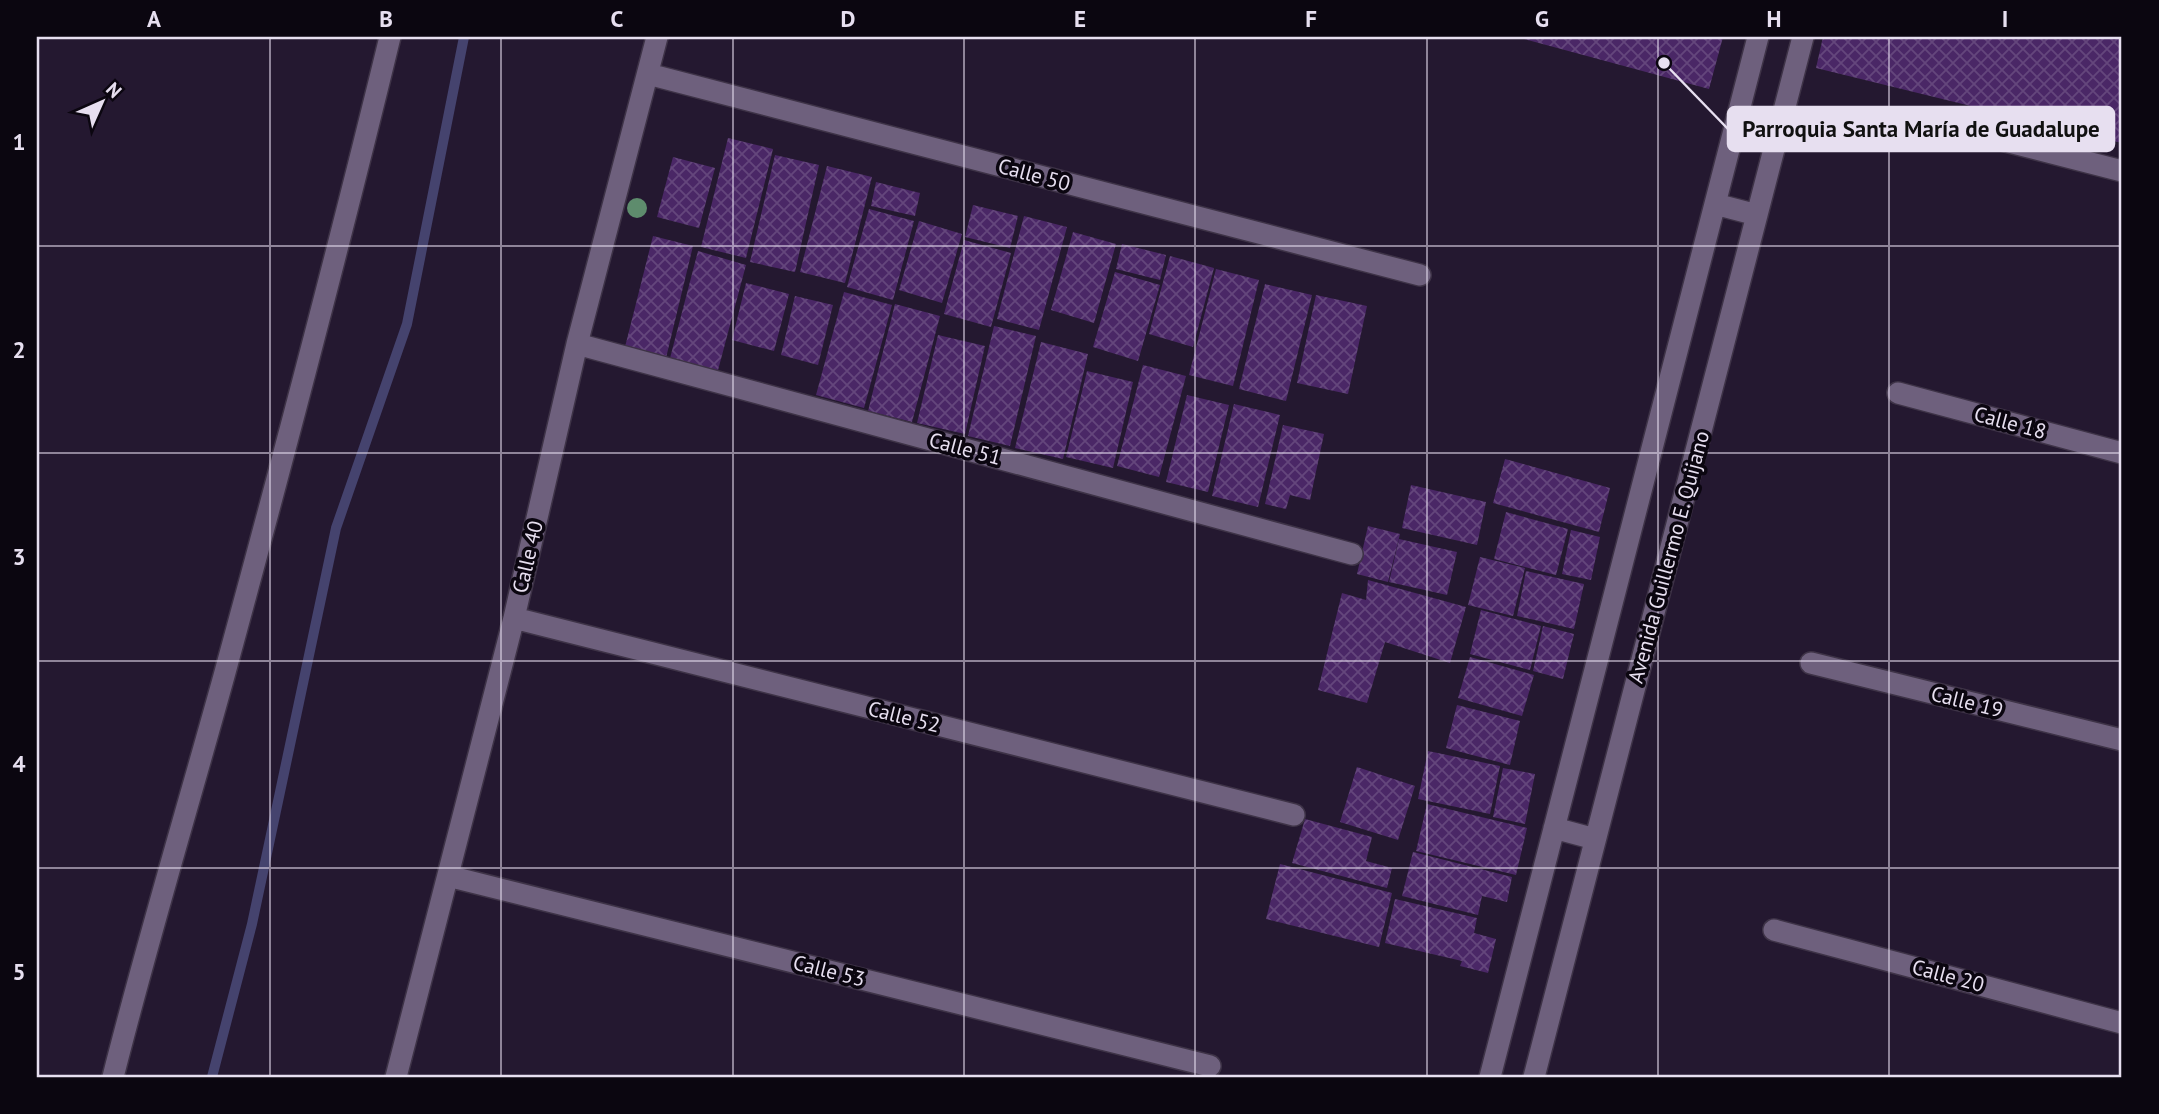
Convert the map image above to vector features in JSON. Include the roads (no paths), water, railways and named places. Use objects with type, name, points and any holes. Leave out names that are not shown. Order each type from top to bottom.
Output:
[{"type":"street","points":[[113,1077],[245,599],[350,202],[390,37]]},
{"type":"street","name":"Calle 40","points":[[396,1077],[514,618],[577,344],[657,37]]},
{"type":"street","name":"Avenida Guillermo E. Quijano","points":[[1490,1077],[1758,37]]},
{"type":"street","name":"Avenida Guillermo E. Quijano","points":[[1534,1077],[1803,37]]},
{"type":"street","name":"Calle 50","points":[[648,74],[1420,275]]},
{"type":"street","points":[[1931,122],[2122,171]]},
{"type":"street","points":[[1715,204],[1757,215]]},
{"type":"street","name":"Calle 51","points":[[577,344],[1352,554]]},
{"type":"street","name":"Calle 18","points":[[1898,393],[2122,453]]},
{"type":"street","name":"Calle 52","points":[[514,618],[1294,815]]},
{"type":"street","name":"Calle 19","points":[[1811,663],[2122,740]]},
{"type":"street","points":[[1554,828],[1595,839]]},
{"type":"street","name":"Calle 53","points":[[448,876],[1210,1066]]},
{"type":"street","name":"Calle 20","points":[[1774,930],[2122,1023]]},
{"type":"waterway","points":[[212,1077],[252,924],[336,528],[407,324],[464,37]]},
{"type":"place","name":"Parroquia Santa María de Guadalupe","points":[[1664,63]]}]
